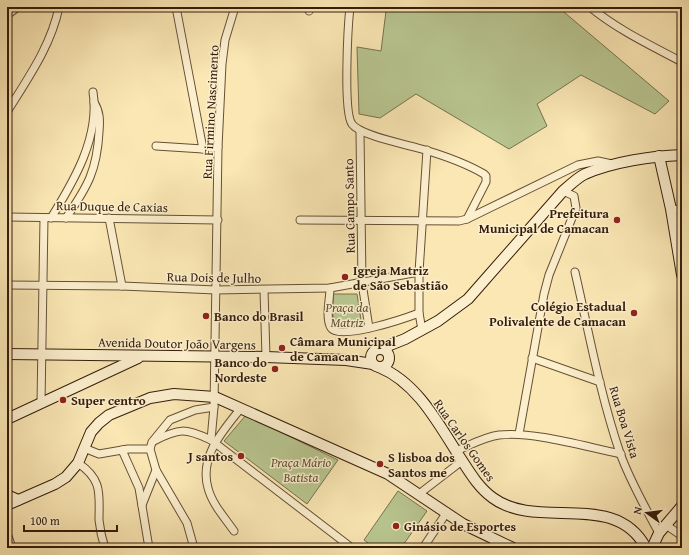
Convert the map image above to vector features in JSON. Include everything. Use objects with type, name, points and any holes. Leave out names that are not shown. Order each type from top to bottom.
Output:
[{"type":"main road","name":"Avenida Doutor João Vargens","points":[[346,360],[404,340],[438,321],[468,299],[563,191],[585,174],[616,164],[659,156],[682,154]]},
{"type":"main road","points":[[659,156],[671,209],[682,275]]},
{"type":"main road","points":[[377,350],[386,352],[388,358],[386,364],[376,365],[371,357],[377,350]]},
{"type":"main road","name":"Avenida Doutor João Vargens","points":[[7,354],[140,357],[266,357],[346,360],[376,365]]},
{"type":"main road","points":[[7,418],[140,357]]},
{"type":"main road","name":"Rua Carlos Gomes","points":[[376,365],[397,376],[417,394],[480,487],[494,499],[509,506],[529,510],[608,517],[629,527],[647,548]]},
{"type":"main road","points":[[7,505],[66,478],[78,463],[92,432],[99,423],[109,415],[150,398],[174,394],[240,408],[388,474],[494,544],[513,548]]},
{"type":"main road","points":[[7,495],[18,500]]},
{"type":"main road","points":[[647,548],[682,506]]},
{"type":"street","points":[[7,15],[18,7]]},
{"type":"street","points":[[7,112],[42,55],[55,26],[59,7]]},
{"type":"street","points":[[176,7],[203,149]]},
{"type":"street","name":"Rua Firmino Nascimento","points":[[213,441],[216,357],[218,147],[222,64],[225,40],[235,7]]},
{"type":"street","points":[[350,7],[346,44],[348,109],[351,123],[360,132],[427,150],[486,176],[486,182],[467,219]]},
{"type":"street","points":[[590,7],[612,24],[630,35],[682,62]]},
{"type":"street","points":[[41,403],[43,285],[48,218],[66,194],[82,162],[94,118],[93,92]]},
{"type":"street","points":[[66,218],[86,189],[97,158],[99,110],[94,101]]},
{"type":"street","name":"Rua Campo Santo","points":[[360,132],[362,284],[369,328]]},
{"type":"street","points":[[156,146],[203,149],[218,147]]},
{"type":"street","points":[[422,330],[419,313],[419,272],[427,150]]},
{"type":"street","points":[[300,220],[459,221],[467,219],[578,165],[598,161],[616,164]]},
{"type":"street","points":[[519,434],[548,275],[576,208],[574,196],[563,191]]},
{"type":"street","points":[[671,209],[682,210]]},
{"type":"street","name":"Rua Duque de Caxias","points":[[7,217],[218,220]]},
{"type":"street","points":[[108,218],[122,286]]},
{"type":"street","name":"Rua Dois de Julho","points":[[7,285],[122,286],[216,290],[330,288],[362,284],[419,272]]},
{"type":"street","points":[[575,272],[600,382]]},
{"type":"street","points":[[330,288],[329,322],[333,330],[345,333],[369,328],[419,313]]},
{"type":"street","points":[[264,290],[266,357]]},
{"type":"street","name":"Rua Boa Vista","points":[[532,358],[600,382],[621,454],[643,505],[659,533]]},
{"type":"street","points":[[194,548],[187,523],[156,470],[151,445],[170,420],[215,402]]},
{"type":"street","points":[[234,531],[213,499],[208,488],[208,459],[213,441],[240,408]]},
{"type":"street","points":[[84,448],[99,454],[151,445],[169,433],[183,430],[191,431],[213,441],[352,548]]},
{"type":"street","points":[[456,451],[484,439],[498,435],[519,434],[621,454]]},
{"type":"street","points":[[122,450],[135,477],[142,506],[149,548]]},
{"type":"street","points":[[419,494],[462,461]]},
{"type":"street","points":[[78,463],[89,472],[99,489],[99,522],[105,548]]},
{"type":"street","points":[[142,506],[156,470]]},
{"type":"street","points":[[423,548],[447,512]]},
{"type":"street","points":[[666,525],[682,536]]},
{"type":"street","points":[[7,533],[11,547]]},
{"type":"green space","points":[[389,7],[558,7],[669,101],[655,114],[581,75],[537,104],[547,126],[509,149],[416,94],[380,118],[359,114],[357,47],[381,51],[386,11]]},
{"type":"green space","name":"Praça da Matriz","points":[[333,294],[357,294],[362,326],[343,327],[335,322],[333,318]]},
{"type":"green space","name":"Praça Mário Batista","points":[[246,415],[338,460],[307,504],[224,441]]},
{"type":"green space","name":"Ginásio de Esportes","points":[[398,491],[427,511],[401,548],[375,548],[364,540]]},
{"type":"place","name":"Prefeitura Municipal de Camacan","points":[[617,220]]},
{"type":"place","name":"Igreja Matriz de São Sebastião","points":[[345,277]]},
{"type":"place","name":"Colégio Estadual Polivalente de Camacan","points":[[634,313]]},
{"type":"place","name":"Banco do Brasil","points":[[206,316]]},
{"type":"place","name":"Câmara Municipal de Camacan","points":[[282,348]]},
{"type":"place","name":"Banco do Nordeste","points":[[275,369]]},
{"type":"place","name":"Super centro","points":[[63,400]]},
{"type":"place","name":"J santos","points":[[241,456]]},
{"type":"place","name":"S lisboa dos Santos me","points":[[380,464]]},
{"type":"place","name":"Ginásio de Esportes","points":[[396,526]]}]
